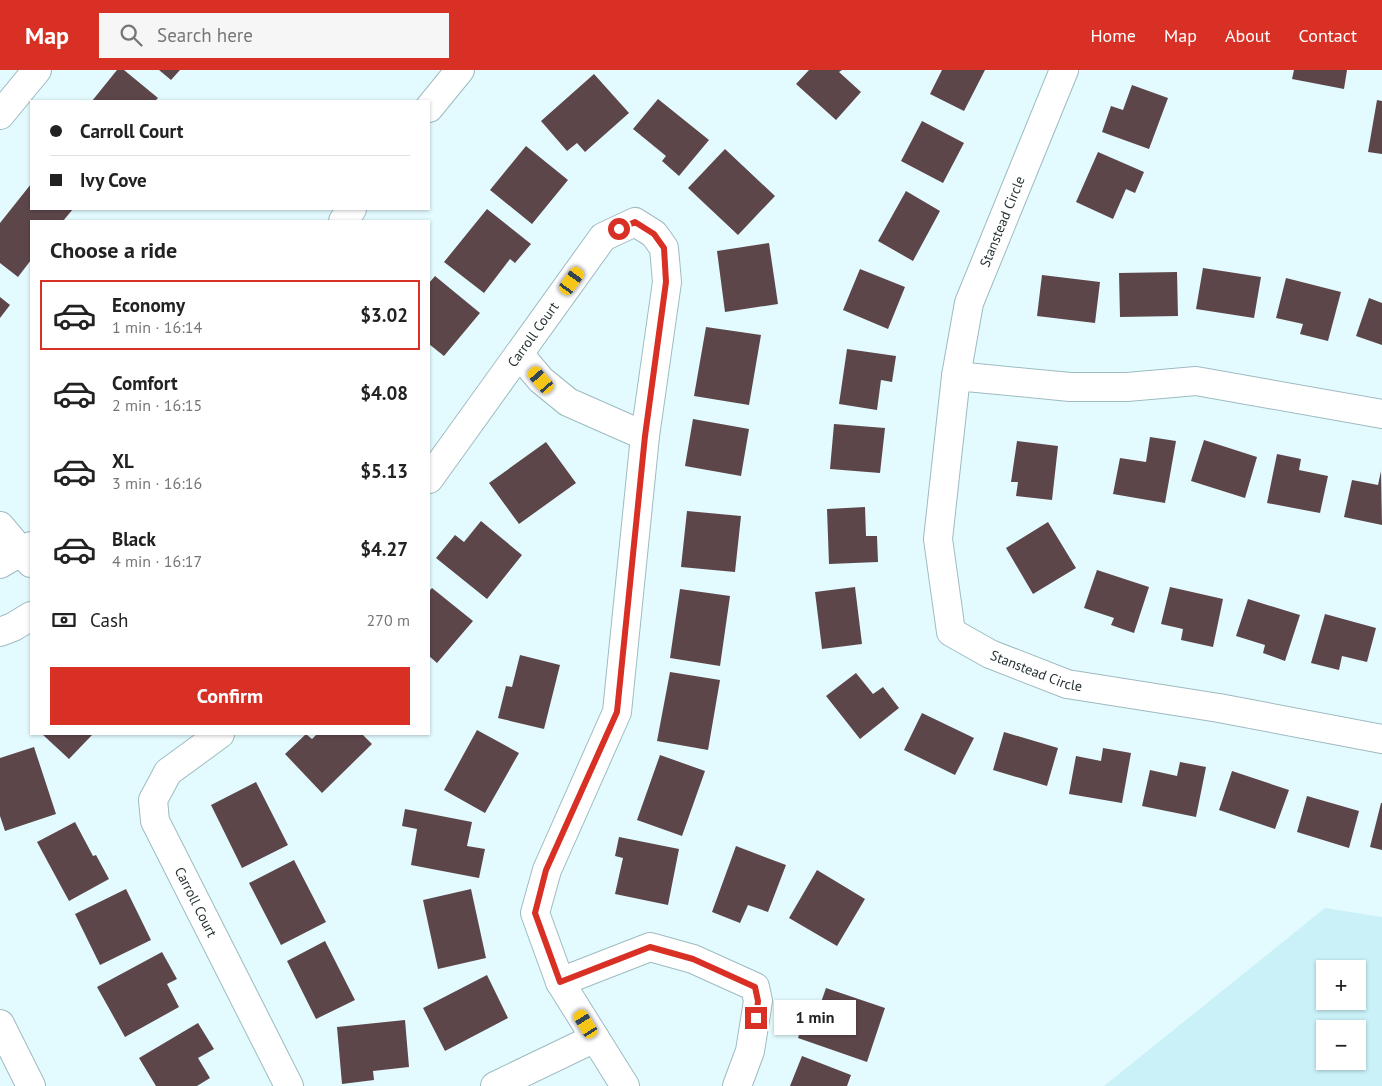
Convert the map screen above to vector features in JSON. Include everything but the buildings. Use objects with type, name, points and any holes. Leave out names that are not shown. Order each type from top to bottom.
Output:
[{"type":"street","points":[[0,115],[37,70]]},
{"type":"street","points":[[430,107],[460,70]]},
{"type":"street","name":"Stanstead Circle","points":[[1064,70],[969,304],[956,376],[938,539],[951,632],[990,654],[1066,684],[1219,708],[1382,739]]},
{"type":"street","name":"Carroll Court","points":[[430,478],[604,237],[635,222],[654,234],[664,248],[666,282],[645,436],[617,712],[546,870],[535,913],[560,982],[625,1086]]},
{"type":"street","points":[[519,354],[541,380],[568,402],[645,436]]},
{"type":"street","points":[[956,376],[1070,387],[1127,387],[1196,381],[1382,414]]},
{"type":"street","points":[[0,526],[21,556]]},
{"type":"street","points":[[0,632],[30,617]]},
{"type":"street","name":"Carroll Court","points":[[219,735],[168,772],[153,800],[155,821],[289,1086]]},
{"type":"street","points":[[560,982],[650,947],[693,959],[755,987],[758,1001],[751,1043],[737,1086]]},
{"type":"street","points":[[0,1024],[9,1056],[31,1086]]},
{"type":"street","points":[[495,1086],[595,1038]]},
{"type":"shaded area","points":[[1325,908],[1382,917],[1382,1086],[1104,1086]]},
{"type":"route","points":[[619,229],[635,222],[654,234],[664,248],[666,282],[645,436],[617,712],[546,870],[535,913],[560,982],[650,947],[693,959],[755,987],[758,1001],[756,1018]]}]
